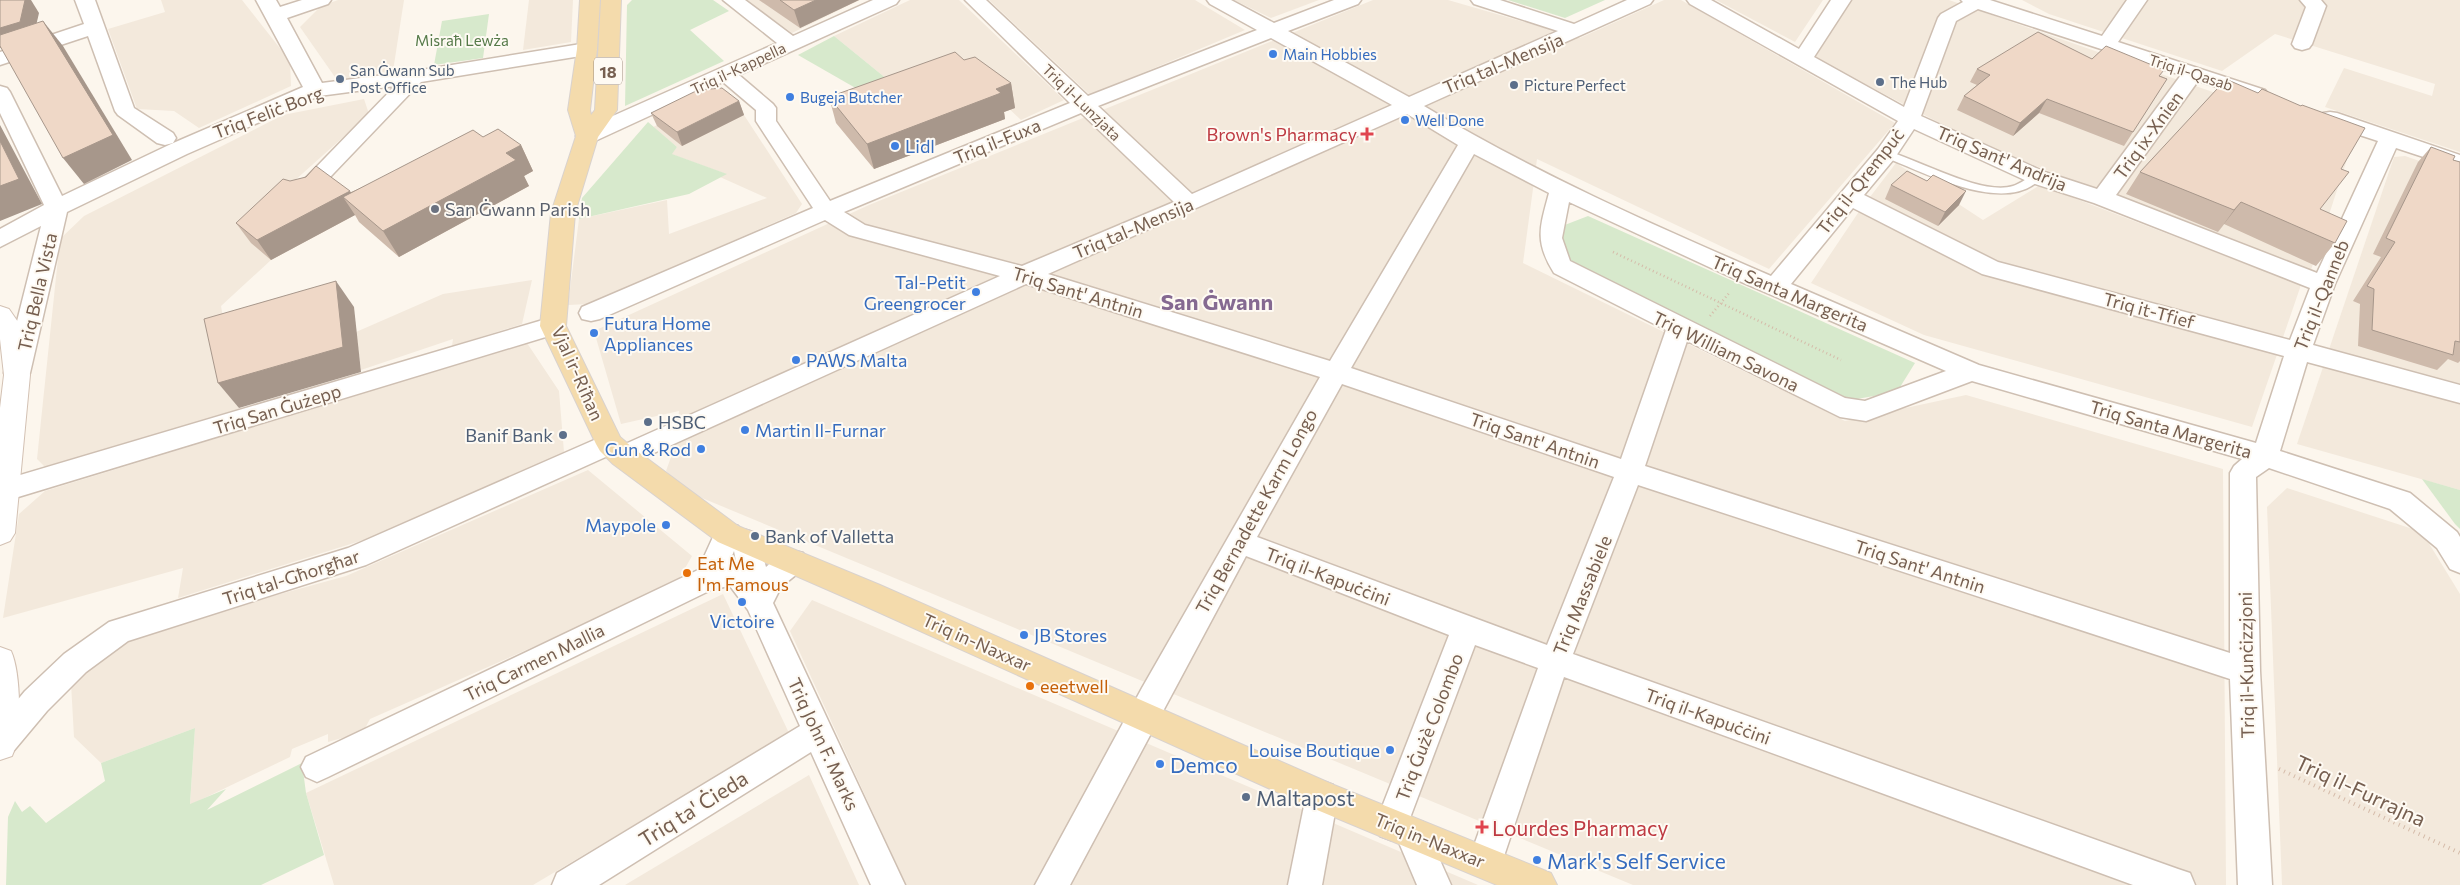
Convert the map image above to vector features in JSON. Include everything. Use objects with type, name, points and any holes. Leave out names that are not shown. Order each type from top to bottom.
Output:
[{"type":"main road","name":"18","points":[[587,136],[579,110],[587,50],[590,0]]},
{"type":"main road","name":"Vjal ir-Riħan","points":[[612,1],[606,110],[587,136],[563,214],[553,326],[616,450]]},
{"type":"main road","name":"Triq Bella Vista","points":[[0,315],[12,332],[17,375],[7,422],[0,533]]},
{"type":"main road","name":"Triq in-Naxxar","points":[[616,450],[737,537],[1322,796],[1539,885]]},
{"type":"main road","points":[[0,661],[3,678],[0,744]]},
{"type":"street","points":[[85,0],[125,111],[165,138]]},
{"type":"street","points":[[315,90],[271,7],[321,0]]},
{"type":"street","points":[[739,5],[767,0]]},
{"type":"street","name":"Triq il-Kappella","points":[[587,136],[889,0]]},
{"type":"street","name":"Triq il-Lunzjata","points":[[975,0],[1189,204]]},
{"type":"street","name":"Triq Santa Margerita","points":[[1217,0],[1406,104],[1470,143],[1561,190],[1745,274],[1971,372],[2265,456],[2400,501],[2447,540],[2460,561]]},
{"type":"street","name":"Triq il-Fuxa","points":[[591,313],[826,211],[1085,104],[1351,0]]},
{"type":"street","points":[[1481,0],[1577,31]]},
{"type":"street","name":"Triq tal-Mensija","points":[[616,450],[1189,204],[1406,104],[1577,31],[1643,0]]},
{"type":"street","name":"Triq Sant' Andrija","points":[[1697,0],[1910,119],[2037,177],[2102,198],[2323,284]]},
{"type":"street","points":[[1802,60],[1842,0]]},
{"type":"street","name":"Triq il-Qasab","points":[[1975,0],[2278,101]]},
{"type":"street","name":"Triq il-Qrempuċ","points":[[1776,286],[1886,154],[1910,119],[1948,18],[1975,0]]},
{"type":"street","name":"Triq il-Qasab","points":[[2000,0],[2065,30]]},
{"type":"street","points":[[2106,45],[2137,0]]},
{"type":"street","points":[[2302,44],[2316,6],[2310,0]]},
{"type":"street","points":[[739,5],[790,44]]},
{"type":"street","points":[[0,59],[94,27]]},
{"type":"street","name":"Triq Feliċ Borg","points":[[0,239],[57,208],[179,148],[315,90],[415,77],[587,50]]},
{"type":"street","name":"Triq ix-Xnien","points":[[2102,198],[2194,72]]},
{"type":"street","points":[[726,74],[766,108],[766,121],[826,211]]},
{"type":"street","points":[[303,192],[415,77]]},
{"type":"street","points":[[0,92],[57,208]]},
{"type":"street","points":[[2315,113],[2460,162]]},
{"type":"street","name":"Triq il-Qanneb","points":[[2265,456],[2299,349],[2323,284],[2390,138]]},
{"type":"street","name":"Triq Bernadette Karm Longo","points":[[1052,885],[1142,716],[1334,372],[1470,143]]},
{"type":"street","name":"Triq William Savona","points":[[1561,190],[1549,236],[1553,253],[1562,267],[1687,332],[1840,407],[1866,411],[1971,372]]},
{"type":"street","name":"Triq it-Tfief","points":[[1850,197],[1990,268],[2299,349],[2460,394]]},
{"type":"street","name":"Triq Bella Vista","points":[[17,375],[57,208]]},
{"type":"street","name":"Triq Sant' Antnin","points":[[826,211],[857,230],[1024,275],[1334,372],[1630,472],[2245,671]]},
{"type":"street","name":"Triq San Ġużepp","points":[[2,491],[553,326]]},
{"type":"street","name":"Triq Massabiele","points":[[1485,862],[1555,661],[1687,332]]},
{"type":"street","name":"Triq tal-Għorgħar","points":[[0,744],[36,701],[75,663],[119,631],[356,557],[616,450]]},
{"type":"street","name":"Triq il-Kunċizzjoni","points":[[2255,885],[2245,671],[2243,473],[2265,456]]},
{"type":"street","points":[[708,578],[737,537]]},
{"type":"street","name":"Triq John F. Marks","points":[[737,537],[759,603],[888,885]]},
{"type":"street","name":"Triq il-Kapuċċini","points":[[1240,542],[1466,629],[2178,885]]},
{"type":"street","points":[[759,603],[771,579],[793,561]]},
{"type":"street","name":"Triq John F. Marks","points":[[708,578],[737,572],[759,603]]},
{"type":"street","name":"Triq Carmen Mallia","points":[[316,767],[708,578]]},
{"type":"street","name":"Triq Ġużè Colombo","points":[[1401,829],[1466,629]]},
{"type":"street","name":"Triq ta' Ċieda","points":[[568,885],[818,731]]},
{"type":"street","points":[[1304,885],[1322,796]]},
{"type":"street","points":[[1401,829],[1434,885]]},
{"type":"lane","points":[[1886,154],[1980,188],[1999,191],[2014,190],[2037,177]]},
{"type":"path","points":[[1613,252],[1841,360]]},
{"type":"path","points":[[1687,332],[1721,303],[1745,274]]},
{"type":"path","name":"Triq il-Furrajna","points":[[2249,755],[2460,852]]},
{"type":"shaded area","points":[[161,0],[242,0],[290,61],[291,86],[199,128],[174,111],[137,109],[108,29],[165,12]]},
{"type":"shaded area","points":[[338,0],[404,0],[393,71],[337,80],[300,27],[321,6]]},
{"type":"shaded area","points":[[529,0],[573,0],[571,42],[523,50]]},
{"type":"shaded area","points":[[746,0],[860,0],[792,33]]},
{"type":"shaded area","points":[[910,0],[959,0],[1064,100],[1021,120],[976,77],[893,84],[834,36]]},
{"type":"shaded area","points":[[989,0],[1195,0],[1245,30],[1090,95]]},
{"type":"shaded area","points":[[1234,0],[1319,0],[1271,18]]},
{"type":"shaded area","points":[[1373,0],[1448,0],[1580,38],[1664,0],[1681,0],[1895,123],[1769,269],[1537,159],[1523,263],[1845,421],[1966,395],[2223,469],[2226,885],[1633,885],[690,493],[666,471],[676,443],[679,411],[621,424],[594,331],[869,205]]},
{"type":"shaded area","points":[[1716,0],[1823,0],[1795,42]]},
{"type":"shaded area","points":[[1851,0],[1949,0],[2353,141],[2310,273],[1982,145],[1815,58]]},
{"type":"shaded area","points":[[2022,0],[2460,0],[2460,152],[2325,107],[2344,68],[2432,96],[2435,84],[2275,34],[2222,71],[2049,14]]},
{"type":"shaded area","points":[[364,99],[369,114],[283,191],[271,260],[221,306],[239,409],[45,467],[37,459],[60,239],[84,216],[283,115]]},
{"type":"shaded area","points":[[727,102],[744,115],[802,204],[796,213],[589,304],[568,305],[579,219],[667,200],[669,234],[767,198],[720,177],[726,174],[671,154],[677,147],[653,127],[702,105]]},
{"type":"shaded area","points":[[2405,156],[2460,175],[2460,490],[2297,444],[2394,157]]},
{"type":"shaded area","points":[[1896,163],[1983,220],[2040,185],[2301,285],[2252,427],[1924,335],[1811,283],[1860,210]]},
{"type":"shaded area","points":[[532,280],[522,324],[452,346],[453,339],[361,370],[356,332],[443,294]]},
{"type":"shaded area","points":[[527,343],[559,391],[564,452],[405,527],[178,598],[183,568],[3,618],[19,514],[45,491]]},
{"type":"shaded area","points":[[588,470],[692,556],[676,584],[370,719],[363,732],[328,742],[328,734],[292,749],[290,757],[190,805],[195,728],[101,763],[74,737],[71,683],[138,633],[346,576]]},
{"type":"shaded area","points":[[2287,488],[2422,532],[2460,594],[2460,885],[2282,885],[2267,507]]},
{"type":"shaded area","points":[[723,594],[789,733],[533,885],[334,885],[306,793]]},
{"type":"shaded area","points":[[812,600],[1478,885],[906,885],[790,631]]},
{"type":"shaded area","points":[[809,775],[859,885],[625,885]]},
{"type":"green space","points":[[632,0],[713,0],[729,11],[690,30],[724,61],[625,106],[627,5]]},
{"type":"green space","points":[[1508,0],[1605,0],[1565,18]]},
{"type":"green space","name":"Misraħ Lewża","points":[[489,14],[483,58],[434,65],[442,21]]},
{"type":"green space","points":[[834,36],[893,84],[866,94],[798,55]]},
{"type":"green space","points":[[648,122],[677,147],[672,154],[727,174],[689,194],[579,219],[582,198]]},
{"type":"green space","points":[[1588,216],[1915,363],[1897,392],[1851,400],[1565,260],[1557,228]]},
{"type":"green space","points":[[2422,479],[2460,490],[2460,529],[2455,524]]},
{"type":"green space","points":[[195,728],[190,804],[226,789],[207,810],[302,763],[306,793],[324,855],[261,885],[6,885],[8,817],[15,801],[22,812],[30,806],[46,823],[105,781],[101,763]]},
{"type":"building","points":[[0,0],[25,0],[20,22],[0,28]]},
{"type":"building","points":[[780,0],[816,0],[794,10]]},
{"type":"building","points":[[43,21],[113,135],[63,158],[0,46],[0,35]]},
{"type":"building","points":[[2038,32],[2092,59],[2106,46],[2164,70],[2159,76],[2167,79],[2133,132],[2047,99],[2020,123],[1964,96],[1990,75],[1977,69]]},
{"type":"building","points":[[955,52],[964,60],[975,57],[1011,83],[996,89],[1001,93],[867,144],[829,97]]},
{"type":"building","points":[[2228,80],[2258,93],[2262,89],[2301,106],[2365,128],[2341,169],[2349,172],[2320,209],[2347,221],[2335,243],[2241,202],[2234,210],[2140,172],[2217,89]]},
{"type":"building","points":[[722,88],[739,101],[677,132],[651,113],[698,90]]},
{"type":"building","points":[[498,129],[521,145],[506,153],[516,160],[383,231],[343,197],[473,130],[483,137]]},
{"type":"building","points":[[0,141],[19,179],[0,186]]},
{"type":"building","points":[[2431,147],[2455,156],[2453,160],[2460,162],[2460,342],[2455,341],[2453,355],[2372,330],[2374,289],[2367,286],[2395,242],[2386,238]]},
{"type":"building","points":[[316,166],[350,191],[257,240],[236,223],[283,179],[290,181],[306,177]]},
{"type":"building","points":[[1907,171],[1927,181],[1933,175],[1966,191],[1945,212],[1891,185]]},
{"type":"building","points":[[336,281],[343,347],[218,383],[204,319]]},
{"type":"place","name":"Main Hobbies","points":[[1273,54]]},
{"type":"place","name":"San Ġwann Sub Post Office","points":[[340,79]]},
{"type":"place","name":"The Hub","points":[[1880,82]]},
{"type":"place","name":"Picture Perfect","points":[[1514,85]]},
{"type":"place","name":"Bugeja Butcher","points":[[790,97]]},
{"type":"place","name":"Well Done","points":[[1405,120]]},
{"type":"place","name":"Brown's Pharmacy","points":[[1367,134]]},
{"type":"place","name":"Lidl","points":[[895,146]]},
{"type":"place","name":"San Ġwann Parish","points":[[435,209]]},
{"type":"place","name":"Tal-Petit Greengrocer","points":[[976,292]]},
{"type":"place","name":"Futura Home Appliances","points":[[594,333]]},
{"type":"place","name":"PAWS Malta","points":[[796,360]]},
{"type":"place","name":"HSBC","points":[[648,422]]},
{"type":"place","name":"Martin Il-Furnar","points":[[745,430]]},
{"type":"place","name":"Banif Bank","points":[[563,435]]},
{"type":"place","name":"Gun & Rod","points":[[701,449]]},
{"type":"place","name":"Maypole","points":[[666,525]]},
{"type":"place","name":"Bank of Valletta","points":[[755,536]]},
{"type":"place","name":"Eat Me I'm Famous","points":[[687,573]]},
{"type":"place","name":"Victoire","points":[[742,602]]},
{"type":"place","name":"JB Stores","points":[[1024,635]]},
{"type":"place","name":"eeetwell","points":[[1030,686]]},
{"type":"place","name":"Louise Boutique","points":[[1390,750]]},
{"type":"place","name":"Demco","points":[[1160,764]]},
{"type":"place","name":"Maltapost","points":[[1246,797]]},
{"type":"place","name":"Lourdes Pharmacy","points":[[1482,827]]},
{"type":"place","name":"Mark's Self Service","points":[[1537,860]]},
{"type":"district","name":"San Ġwann","points":[[1217,301]]}]
